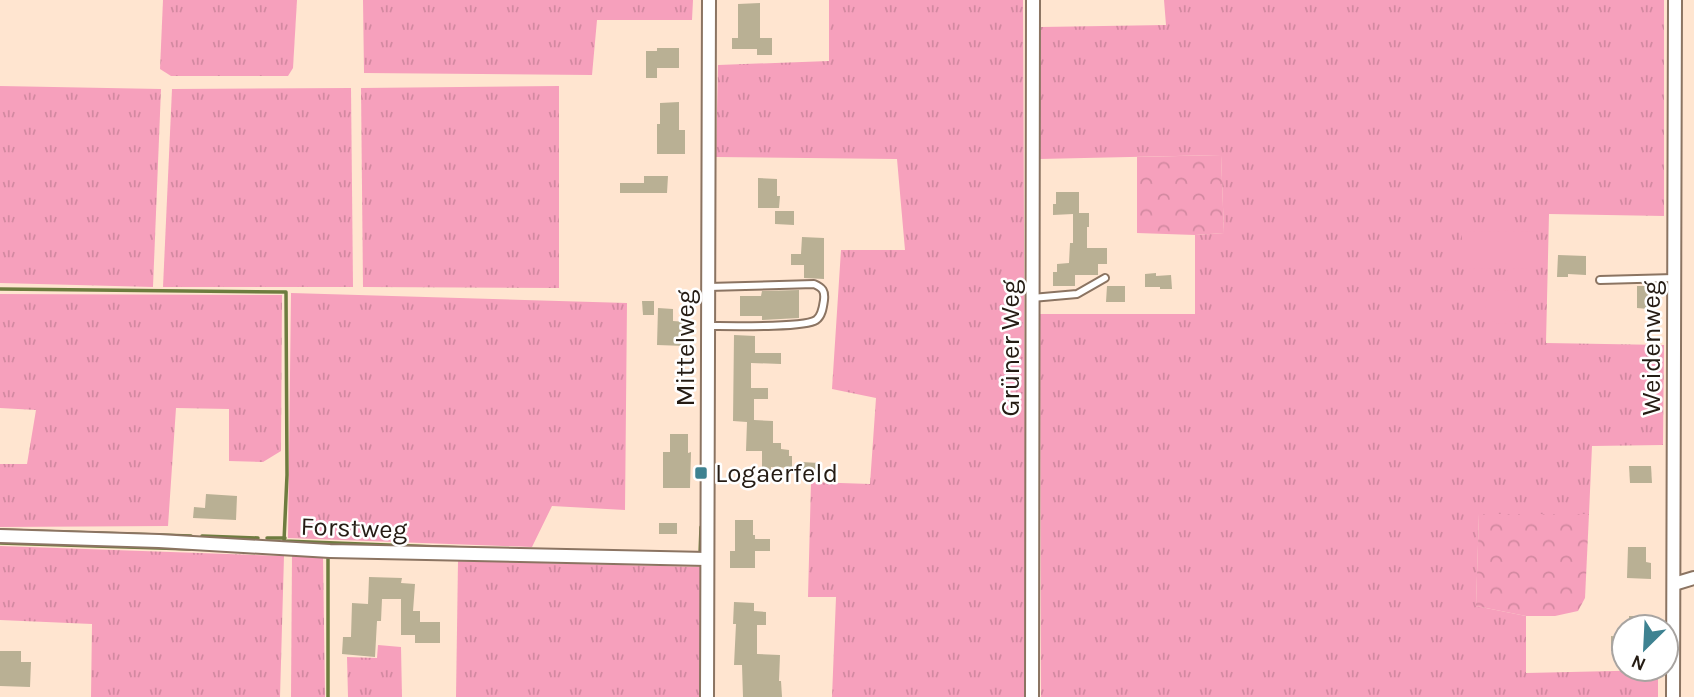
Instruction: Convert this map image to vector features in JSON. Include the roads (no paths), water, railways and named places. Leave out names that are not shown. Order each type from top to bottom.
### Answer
[{"type":"street","name":"Mittelweg","points":[[707,697],[709,0]]},
{"type":"street","name":"Grüner Weg","points":[[1032,0],[1032,697]]},
{"type":"street","name":"Weidenweg","points":[[1673,697],[1675,0]]},
{"type":"street","name":"Forstweg","points":[[0,536],[159,541],[330,551],[707,559]]},
{"type":"street","points":[[1674,584],[1694,578]]},
{"type":"lane","points":[[1032,298],[1077,294],[1104,278]]},
{"type":"lane","points":[[1600,280],[1674,278]]},
{"type":"lane","points":[[708,288],[814,284],[824,291],[824,298],[821,315],[810,323],[708,326]]},
{"type":"waterway","points":[[0,289],[286,292],[287,475],[284,541],[465,548]]},
{"type":"waterway","points":[[700,555],[701,527]]},
{"type":"waterway","points":[[0,530],[191,536]]},
{"type":"waterway","points":[[202,536],[258,538]]},
{"type":"waterway","points":[[267,538],[285,538]]},
{"type":"waterway","points":[[0,543],[190,549]]},
{"type":"waterway","points":[[328,555],[328,697]]},
{"type":"place","name":"Logaerfeld","points":[[701,473]]}]
